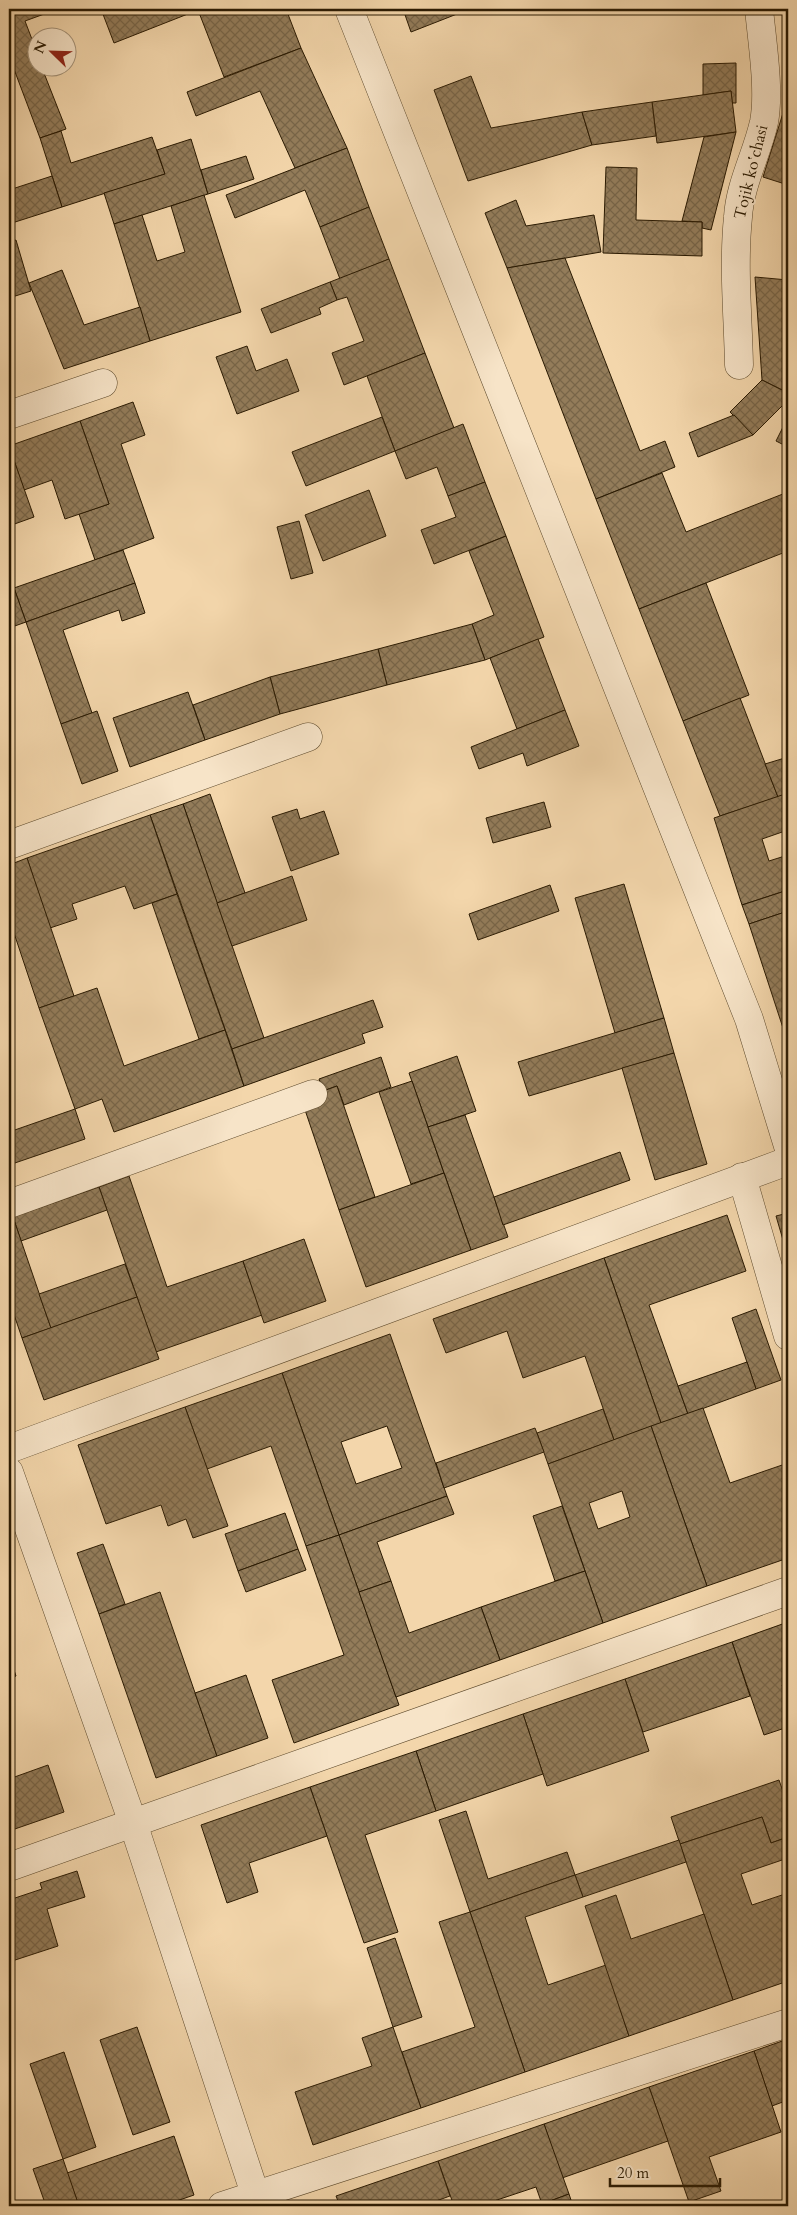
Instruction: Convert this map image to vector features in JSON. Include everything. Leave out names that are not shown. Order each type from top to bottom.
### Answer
[{"type":"street","points":[[349,9],[749,1019],[788,1146]]},
{"type":"street","name":"Tojik koʻchasi","points":[[739,365],[736,255],[738,215],[744,186],[764,121],[765,92],[760,9]]},
{"type":"street","points":[[9,415],[103,383]]},
{"type":"street","points":[[9,846],[308,738]]},
{"type":"street","points":[[9,1204],[313,1094]]},
{"type":"street","points":[[9,1449],[788,1161]]},
{"type":"street","points":[[742,1177],[788,1336]]},
{"type":"street","points":[[9,1472],[133,1823],[257,2200]]},
{"type":"street","points":[[9,1867],[788,1591]]},
{"type":"street","points":[[222,2206],[257,2200],[788,2023]]},
{"type":"building","points":[[9,9],[58,9],[25,21],[28,29],[28,78],[46,78],[66,129],[40,138],[9,56]]},
{"type":"building","points":[[101,9],[286,9],[301,48],[224,77],[198,10],[114,43]]},
{"type":"building","points":[[403,9],[454,9],[457,14],[411,32]]},
{"type":"building","points":[[784,9],[788,9],[788,113],[783,113]]},
{"type":"building","points":[[301,48],[347,148],[295,168],[260,91],[196,116],[187,92]]},
{"type":"building","points":[[736,63],[736,103],[732,103],[731,91],[703,95],[703,64]]},
{"type":"building","points":[[471,76],[491,128],[582,112],[592,145],[468,181],[434,90]]},
{"type":"building","points":[[731,91],[736,132],[657,143],[652,102]]},
{"type":"building","points":[[652,102],[656,136],[592,145],[582,112]]},
{"type":"building","points":[[783,113],[788,114],[788,185],[763,177]]},
{"type":"building","points":[[61,131],[71,163],[152,137],[165,174],[62,207],[40,138]]},
{"type":"building","points":[[736,132],[711,230],[702,228],[702,222],[682,221],[704,137]]},
{"type":"building","points":[[191,139],[208,194],[114,224],[104,193],[165,174],[157,150]]},
{"type":"building","points":[[347,148],[369,207],[320,227],[305,190],[235,218],[226,195]]},
{"type":"building","points":[[246,156],[254,179],[208,194],[201,170]]},
{"type":"building","points":[[606,167],[637,168],[636,220],[702,222],[702,256],[603,253]]},
{"type":"building","points":[[52,176],[62,207],[12,223],[9,211],[9,190]]},
{"type":"building","points":[[204,195],[241,312],[150,341],[114,224],[142,215],[157,261],[185,252],[171,206]]},
{"type":"building","points":[[516,200],[526,226],[594,215],[601,252],[507,268],[485,213]]},
{"type":"building","points":[[369,207],[389,259],[340,279],[320,227]]},
{"type":"building","points":[[16,240],[31,291],[9,298],[9,242]]},
{"type":"building","points":[[565,258],[640,451],[665,441],[675,467],[596,499],[507,268]]},
{"type":"building","points":[[389,259],[425,353],[344,385],[332,353],[364,341],[347,297],[337,300],[330,282]]},
{"type":"building","points":[[62,270],[84,325],[140,307],[150,341],[64,369],[29,283]]},
{"type":"building","points":[[755,277],[788,280],[788,393],[762,380]]},
{"type":"building","points":[[330,282],[337,300],[319,308],[321,314],[271,333],[261,309]]},
{"type":"building","points":[[247,346],[256,371],[287,359],[299,391],[237,414],[216,357]]},
{"type":"building","points":[[425,353],[454,428],[395,451],[367,376]]},
{"type":"building","points":[[762,380],[788,393],[788,400],[753,435],[730,412]]},
{"type":"building","points":[[133,402],[145,435],[121,444],[154,538],[95,560],[79,514],[109,504],[80,421]]},
{"type":"building","points":[[734,415],[753,435],[698,457],[689,433]]},
{"type":"building","points":[[382,417],[395,451],[306,486],[292,452]]},
{"type":"building","points":[[788,417],[788,447],[776,441]]},
{"type":"building","points":[[80,421],[109,504],[65,519],[52,480],[24,490],[9,446]]},
{"type":"building","points":[[463,424],[485,482],[448,496],[437,467],[406,479],[395,451]]},
{"type":"building","points":[[9,446],[34,517],[9,526]]},
{"type":"building","points":[[662,473],[686,532],[788,492],[788,551],[639,609],[596,499]]},
{"type":"building","points":[[485,482],[506,536],[434,564],[421,530],[456,517],[448,496]]},
{"type":"building","points":[[369,490],[386,536],[323,561],[305,515]]},
{"type":"building","points":[[299,521],[313,573],[291,579],[277,527]]},
{"type":"building","points":[[506,536],[544,637],[485,660],[472,624],[494,615],[469,551]]},
{"type":"building","points":[[123,550],[135,583],[26,622],[14,588]]},
{"type":"building","points":[[135,583],[145,613],[122,621],[119,610],[63,630],[92,713],[61,724],[26,622]]},
{"type":"building","points":[[706,583],[749,695],[683,721],[639,609]]},
{"type":"building","points":[[14,588],[26,622],[9,628],[9,590]]},
{"type":"building","points":[[472,624],[485,660],[387,685],[378,649]]},
{"type":"building","points":[[538,639],[565,710],[517,729],[490,658]]},
{"type":"building","points":[[378,649],[387,685],[280,714],[270,677]]},
{"type":"building","points":[[270,677],[280,714],[205,740],[193,705]]},
{"type":"building","points":[[188,692],[205,740],[130,767],[113,718]]},
{"type":"building","points":[[740,698],[778,797],[720,816],[683,721]]},
{"type":"building","points":[[565,710],[579,746],[527,766],[523,753],[479,769],[471,747]]},
{"type":"building","points":[[97,711],[118,771],[82,784],[61,724]]},
{"type":"building","points":[[788,757],[788,793],[778,797],[765,764]]},
{"type":"building","points":[[788,793],[788,830],[762,839],[769,861],[788,855],[788,890],[742,905],[714,818]]},
{"type":"building","points":[[210,794],[245,893],[217,903],[183,804]]},
{"type":"building","points":[[544,802],[551,827],[493,843],[486,818]]},
{"type":"building","points":[[183,804],[264,1038],[232,1049],[150,815]]},
{"type":"building","points":[[297,809],[300,819],[324,811],[339,854],[291,871],[272,817]]},
{"type":"building","points":[[150,815],[177,894],[134,909],[125,886],[72,904],[77,919],[50,928],[27,858]]},
{"type":"building","points":[[27,858],[74,996],[39,1008],[9,918],[9,865]]},
{"type":"building","points":[[292,876],[307,920],[232,946],[217,903]]},
{"type":"building","points":[[624,884],[664,1018],[615,1033],[575,898]]},
{"type":"building","points":[[550,885],[559,911],[478,940],[469,914]]},
{"type":"building","points":[[788,890],[788,911],[749,924],[742,905]]},
{"type":"building","points":[[177,894],[225,1030],[199,1039],[152,903]]},
{"type":"building","points":[[788,911],[788,1026],[783,1028],[749,924]]},
{"type":"building","points":[[97,988],[124,1066],[225,1030],[244,1086],[114,1132],[102,1099],[75,1109],[39,1008]]},
{"type":"building","points":[[373,1000],[383,1027],[362,1034],[365,1043],[244,1086],[232,1049]]},
{"type":"building","points":[[664,1018],[674,1053],[529,1096],[518,1062]]},
{"type":"building","points":[[788,1026],[788,1044],[783,1028]]},
{"type":"building","points":[[674,1053],[707,1164],[655,1180],[622,1068]]},
{"type":"building","points":[[457,1056],[476,1111],[428,1127],[409,1073]]},
{"type":"building","points":[[381,1057],[391,1087],[344,1105],[337,1086],[323,1091],[319,1079]]},
{"type":"building","points":[[412,1081],[444,1173],[411,1184],[379,1092]]},
{"type":"building","points":[[337,1086],[375,1197],[339,1210],[303,1104],[323,1091]]},
{"type":"building","points":[[75,1109],[85,1139],[9,1165],[9,1132]]},
{"type":"building","points":[[465,1115],[508,1237],[471,1250],[428,1127]]},
{"type":"building","points":[[620,1152],[630,1180],[503,1225],[494,1197]]},
{"type":"building","points":[[444,1173],[471,1250],[366,1287],[339,1210]]},
{"type":"building","points":[[129,1176],[167,1287],[243,1261],[262,1315],[156,1352],[99,1187]]},
{"type":"building","points":[[99,1187],[107,1210],[21,1241],[13,1217]]},
{"type":"building","points":[[9,1210],[51,1328],[22,1338],[9,1300]]},
{"type":"building","points":[[788,1213],[788,1257],[776,1216]]},
{"type":"building","points":[[727,1215],[746,1271],[649,1305],[688,1414],[661,1423],[604,1258]]},
{"type":"building","points":[[304,1239],[326,1301],[264,1323],[243,1261]]},
{"type":"building","points":[[604,1258],[661,1423],[614,1440],[585,1356],[523,1378],[507,1331],[446,1353],[433,1319]]},
{"type":"building","points":[[125,1264],[137,1297],[51,1328],[39,1294]]},
{"type":"building","points":[[137,1297],[159,1359],[44,1400],[22,1338]]},
{"type":"building","points":[[756,1309],[781,1380],[756,1389],[732,1318]]},
{"type":"building","points":[[390,1334],[447,1496],[339,1535],[282,1373]],"holes":[[[387,1426],[402,1468],[356,1484],[341,1442]]]},
{"type":"building","points":[[747,1362],[756,1389],[688,1414],[678,1386]]},
{"type":"building","points":[[282,1373],[339,1535],[306,1546],[271,1446],[207,1469],[185,1407]]},
{"type":"building","points":[[185,1407],[228,1526],[193,1538],[186,1519],[168,1526],[161,1505],[106,1524],[78,1445]]},
{"type":"building","points":[[703,1408],[730,1483],[788,1463],[788,1558],[707,1586],[651,1426]]},
{"type":"building","points":[[603,1409],[614,1440],[548,1464],[537,1433]]},
{"type":"building","points":[[651,1426],[707,1586],[603,1623],[548,1464]],"holes":[[[622,1491],[630,1517],[598,1529],[589,1503]]]},
{"type":"building","points":[[535,1428],[544,1452],[444,1488],[436,1463]]},
{"type":"building","points":[[447,1496],[454,1514],[377,1542],[391,1581],[359,1592],[339,1535]]},
{"type":"building","points":[[562,1506],[585,1571],[555,1581],[533,1516]]},
{"type":"building","points":[[285,1513],[298,1549],[238,1571],[225,1534]]},
{"type":"building","points":[[339,1535],[399,1705],[294,1743],[272,1680],[344,1655],[306,1546]]},
{"type":"building","points":[[103,1544],[125,1604],[99,1614],[77,1553]]},
{"type":"building","points":[[298,1549],[306,1570],[246,1592],[238,1571]]},
{"type":"building","points":[[585,1571],[603,1623],[500,1660],[481,1607]]},
{"type":"building","points":[[391,1581],[409,1633],[481,1607],[500,1660],[396,1697],[359,1592]]},
{"type":"building","points":[[160,1592],[217,1756],[156,1778],[99,1614]]},
{"type":"building","points":[[788,1622],[788,1682],[782,1685],[788,1704],[788,1727],[764,1735],[732,1642]]},
{"type":"building","points":[[732,1642],[750,1696],[643,1732],[625,1679]]},
{"type":"building","points":[[9,1655],[16,1676],[9,1679]]},
{"type":"building","points":[[246,1675],[268,1738],[217,1756],[195,1693]]},
{"type":"building","points":[[625,1679],[649,1751],[547,1786],[523,1714]]},
{"type":"building","points":[[523,1714],[543,1774],[436,1811],[416,1751]]},
{"type":"building","points":[[416,1751],[436,1811],[365,1835],[398,1932],[364,1943],[310,1787]]},
{"type":"building","points":[[48,1765],[64,1812],[9,1831],[9,1779]]},
{"type":"building","points":[[779,1780],[788,1806],[788,1837],[771,1843],[762,1817],[680,1844],[671,1817]]},
{"type":"building","points":[[310,1787],[327,1836],[249,1863],[258,1892],[227,1903],[201,1825]]},
{"type":"building","points":[[466,1811],[488,1879],[567,1852],[575,1875],[470,1912],[439,1820]]},
{"type":"building","points":[[762,1817],[771,1843],[788,1837],[788,1858],[741,1874],[752,1905],[788,1893],[788,1981],[733,2000],[680,1844]]},
{"type":"building","points":[[679,1840],[686,1862],[583,1897],[575,1875]]},
{"type":"building","points":[[77,1871],[85,1897],[47,1909],[58,1946],[9,1962],[9,1900],[42,1889],[40,1883]]},
{"type":"building","points":[[575,1875],[583,1897],[525,1917],[548,1985],[606,1965],[629,2036],[525,2072],[470,1912]]},
{"type":"building","points":[[616,1895],[631,1939],[704,1914],[733,2000],[629,2036],[585,1906]]},
{"type":"building","points":[[470,1912],[525,2072],[421,2108],[402,2052],[475,2027],[439,1922]]},
{"type":"building","points":[[395,1938],[422,2017],[393,2027],[367,1948]]},
{"type":"building","points":[[137,2027],[170,2122],[133,2135],[100,2040]]},
{"type":"building","points":[[393,2027],[421,2108],[313,2145],[295,2092],[372,2066],[362,2038]]},
{"type":"building","points":[[788,2039],[788,2100],[772,2106],[754,2051]]},
{"type":"building","points":[[754,2051],[781,2132],[709,2157],[721,2191],[689,2202],[649,2087]]},
{"type":"building","points":[[64,2052],[96,2147],[63,2159],[30,2064]]},
{"type":"building","points":[[649,2087],[668,2141],[562,2178],[544,2124]]},
{"type":"building","points":[[544,2124],[569,2194],[542,2204],[536,2187],[479,2206],[454,2206],[438,2161]]},
{"type":"building","points":[[174,2136],[194,2195],[162,2206],[79,2206],[67,2173]]},
{"type":"building","points":[[63,2159],[79,2206],[46,2206],[33,2169]]},
{"type":"building","points":[[438,2161],[450,2196],[422,2206],[340,2206],[336,2196]]},
{"type":"building","points":[[569,2194],[573,2206],[543,2206],[542,2204]]}]
